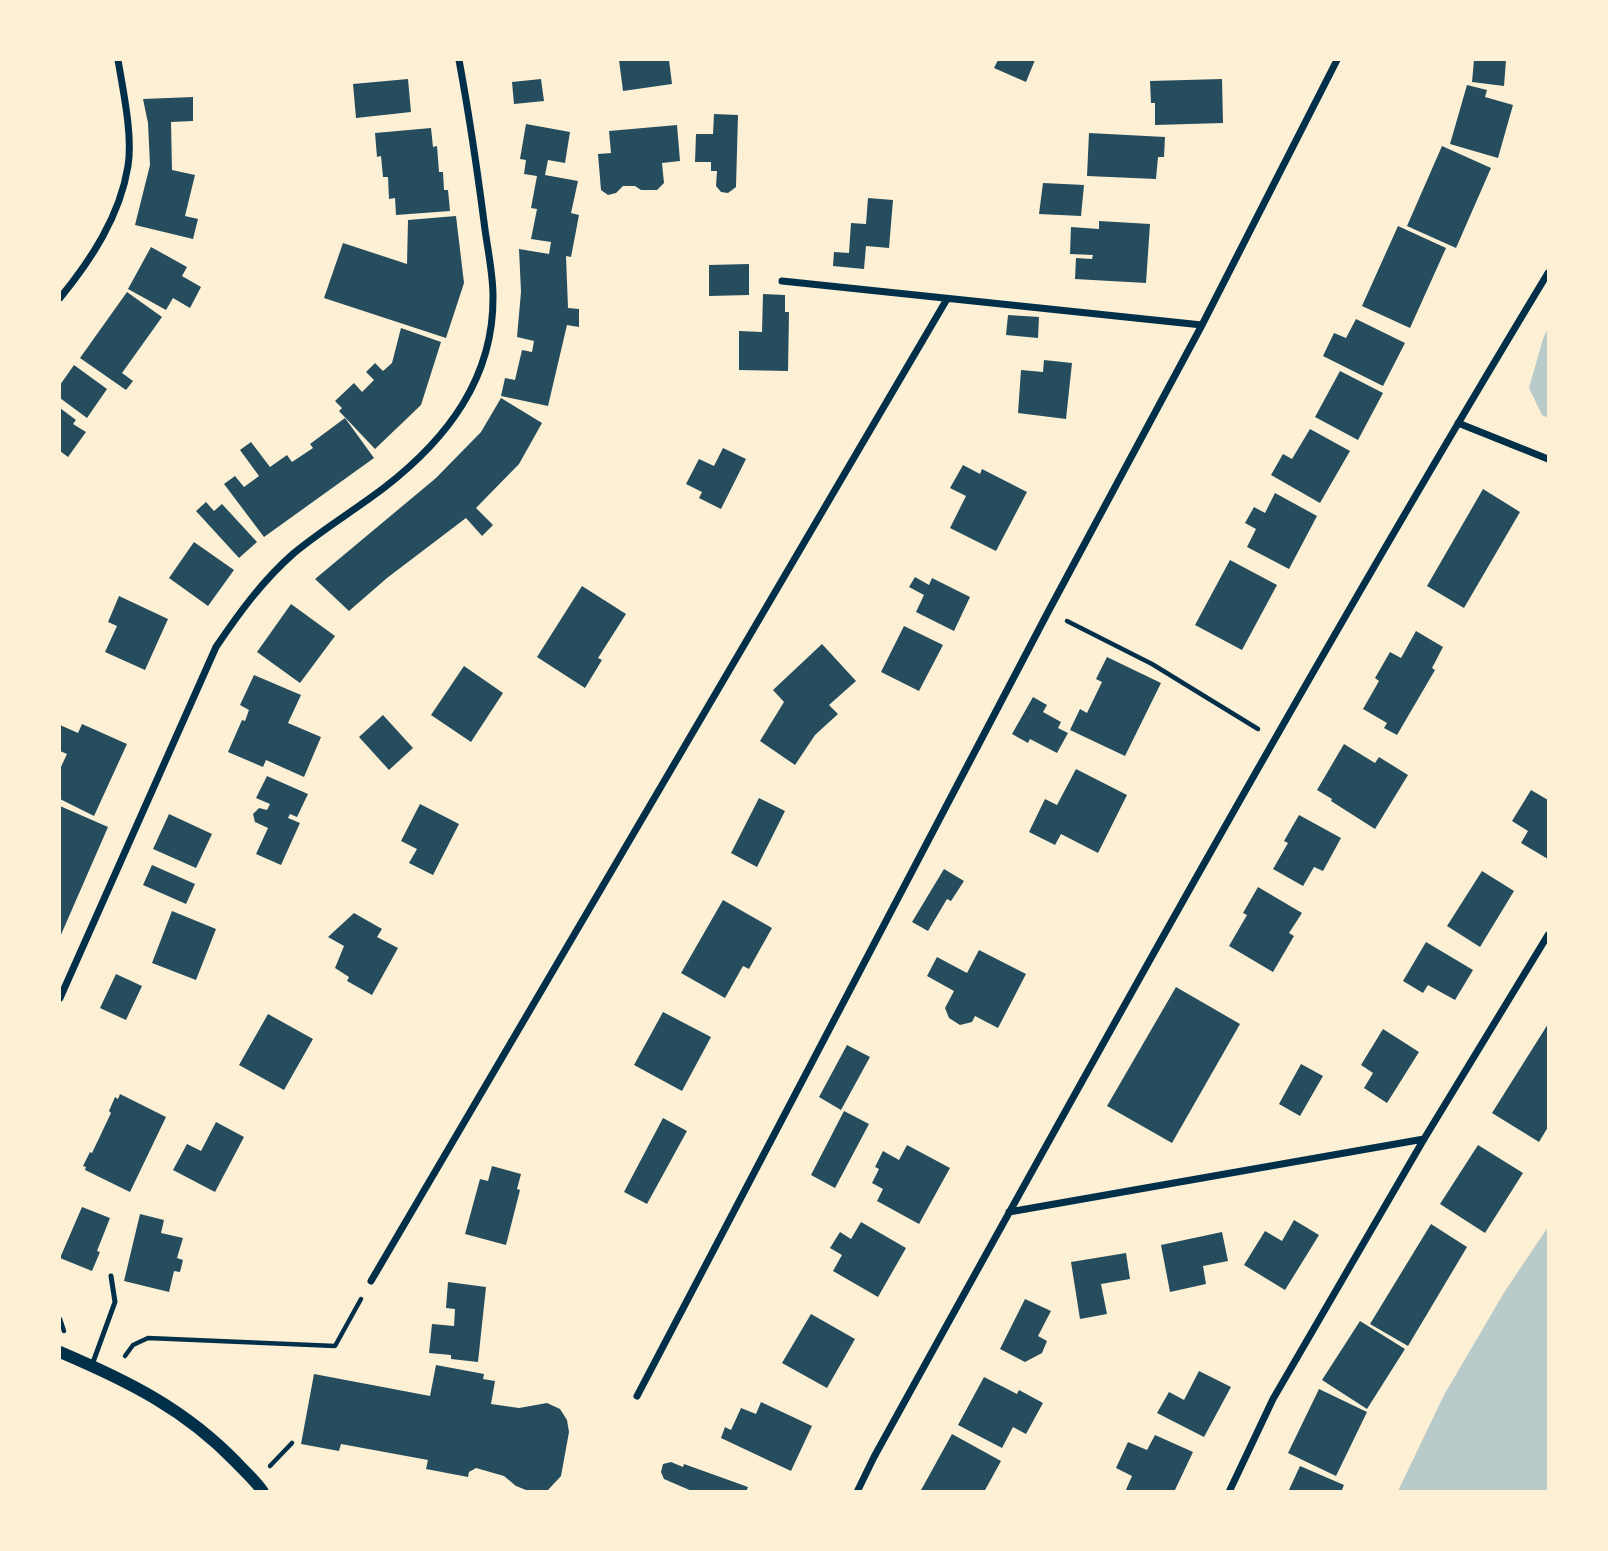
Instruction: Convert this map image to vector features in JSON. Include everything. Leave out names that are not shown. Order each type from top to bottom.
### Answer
[{"type":"street","points":[[60,298],[90,258],[114,212],[128,165],[127,117],[118,60]]},
{"type":"street","points":[[60,998],[216,647],[235,618],[268,578],[295,552],[385,487],[416,461],[466,402],[479,374],[489,346],[494,292],[459,60]]},
{"type":"street","points":[[637,1396],[1048,612],[1202,325],[1337,60]]},
{"type":"street","points":[[857,1492],[1009,1213],[1370,571],[1549,273]]},
{"type":"street","points":[[782,281],[1202,325]]},
{"type":"street","points":[[371,1281],[947,299]]},
{"type":"street","points":[[1458,423],[1549,459]]},
{"type":"street","points":[[1229,1492],[1273,1399],[1424,1139],[1549,935]]},
{"type":"street","points":[[1009,1213],[1424,1139]]},
{"type":"street","points":[[60,1352],[113,1374],[171,1407],[225,1451],[263,1492]]},
{"type":"lane","points":[[92,1365],[115,1302],[111,1276]]},
{"type":"path","points":[[1048,612],[1152,664],[1276,741]]},
{"type":"path","points":[[113,1374],[133,1345],[148,1338],[335,1346],[371,1281]]},
{"type":"shaded area","points":[[1548,328],[1548,418],[1542,415],[1529,388]]},
{"type":"shaded area","points":[[1548,1227],[1548,1491],[1398,1491],[1444,1395],[1505,1291]]},
{"type":"building","points":[[619,60],[669,60],[672,84],[623,91]]},
{"type":"building","points":[[998,60],[1035,60],[1026,82],[994,68]]},
{"type":"building","points":[[1474,60],[1506,60],[1504,86],[1472,82]]},
{"type":"building","points":[[408,79],[411,112],[356,118],[353,84]]},
{"type":"building","points":[[541,79],[544,101],[514,104],[512,82]]},
{"type":"building","points":[[1222,79],[1223,123],[1155,125],[1155,103],[1151,103],[1150,81]]},
{"type":"building","points":[[1467,85],[1487,90],[1485,97],[1513,105],[1498,158],[1450,144]]},
{"type":"building","points":[[193,97],[193,121],[171,122],[172,170],[195,175],[185,216],[198,219],[193,239],[135,225],[150,165],[148,123],[143,99]]},
{"type":"building","points":[[714,114],[738,115],[736,187],[728,193],[721,192],[716,186],[717,171],[711,171],[711,162],[695,162],[696,134],[713,134]]},
{"type":"building","points":[[526,124],[570,132],[565,163],[548,160],[545,175],[578,181],[571,213],[579,215],[571,257],[566,256],[568,308],[579,309],[579,327],[567,325],[548,406],[501,396],[505,378],[515,380],[522,350],[532,352],[534,341],[517,337],[521,292],[519,249],[549,254],[551,242],[531,239],[537,209],[531,208],[537,176],[524,174],[526,160],[520,159]]},
{"type":"building","points":[[677,125],[680,161],[662,163],[664,183],[657,190],[623,186],[616,193],[608,195],[601,190],[598,154],[611,153],[609,131]]},
{"type":"building","points":[[431,128],[433,147],[437,146],[439,172],[443,172],[444,190],[448,190],[450,211],[396,215],[395,198],[389,199],[388,177],[383,177],[381,156],[377,157],[375,133]]},
{"type":"building","points":[[1089,133],[1165,137],[1164,157],[1158,157],[1156,179],[1087,176]]},
{"type":"building","points":[[1442,146],[1491,168],[1456,248],[1407,226]]},
{"type":"building","points":[[1043,183],[1084,185],[1081,216],[1039,214]]},
{"type":"building","points":[[868,198],[893,200],[889,248],[866,246],[864,269],[833,266],[834,252],[849,253],[851,223],[866,224]]},
{"type":"building","points":[[456,216],[464,283],[446,338],[324,298],[343,243],[407,264],[408,220]]},
{"type":"building","points":[[1099,221],[1150,224],[1146,283],[1075,279],[1076,258],[1092,259],[1093,255],[1070,254],[1071,227],[1099,229]]},
{"type":"building","points":[[1398,226],[1446,248],[1410,328],[1362,306]]},
{"type":"building","points":[[151,247],[187,267],[182,276],[201,287],[190,308],[173,298],[166,310],[128,289]]},
{"type":"building","points":[[749,264],[749,295],[709,296],[709,265]]},
{"type":"building","points":[[127,292],[162,317],[122,373],[133,381],[126,390],[80,358]]},
{"type":"building","points":[[763,294],[785,295],[785,312],[789,312],[788,371],[739,370],[739,331],[762,332]]},
{"type":"building","points":[[1008,315],[1039,317],[1038,338],[1006,335]]},
{"type":"building","points":[[1356,319],[1405,343],[1383,386],[1323,356],[1334,333],[1346,338]]},
{"type":"building","points":[[401,328],[441,342],[421,405],[375,449],[339,411],[342,408],[335,401],[354,383],[362,392],[374,380],[366,372],[375,363],[383,371],[392,363]]},
{"type":"building","points":[[1044,360],[1072,363],[1066,419],[1018,413],[1021,370],[1043,372]]},
{"type":"building","points":[[74,365],[107,389],[87,418],[60,398],[60,385]]},
{"type":"building","points":[[1340,371],[1383,393],[1358,440],[1315,417]]},
{"type":"building","points":[[501,398],[542,423],[519,464],[476,508],[493,525],[482,536],[466,518],[387,578],[349,611],[315,579],[436,478],[481,432]]},
{"type":"building","points":[[60,408],[76,420],[73,424],[86,432],[68,457],[60,451]]},
{"type":"building","points":[[345,418],[374,458],[264,537],[224,484],[235,476],[244,487],[259,476],[240,450],[251,442],[270,467],[287,455],[292,462],[313,448],[310,444]]},
{"type":"building","points":[[1310,429],[1350,451],[1320,503],[1271,475],[1283,454],[1292,459]]},
{"type":"building","points":[[723,448],[746,459],[721,509],[699,498],[702,492],[686,484],[699,459],[714,466]]},
{"type":"building","points":[[963,465],[980,474],[982,469],[1027,492],[996,551],[950,528],[966,496],[950,488]]},
{"type":"building","points":[[1483,489],[1520,512],[1464,608],[1427,586]]},
{"type":"building","points":[[1275,493],[1317,516],[1289,569],[1247,547],[1256,529],[1245,523],[1254,507],[1265,513]]},
{"type":"building","points":[[206,502],[214,511],[222,504],[257,542],[239,558],[196,511]]},
{"type":"building","points":[[194,542],[234,570],[208,606],[169,578]]},
{"type":"building","points":[[1230,560],[1277,585],[1242,650],[1195,625]]},
{"type":"building","points":[[915,577],[929,585],[932,578],[970,597],[954,631],[916,612],[924,595],[909,587]]},
{"type":"building","points":[[582,586],[626,614],[598,658],[602,660],[585,688],[537,657]]},
{"type":"building","points":[[119,596],[168,619],[145,670],[105,652],[117,626],[108,622]]},
{"type":"building","points":[[291,604],[335,636],[300,683],[257,652]]},
{"type":"building","points":[[904,626],[943,645],[919,691],[881,672]]},
{"type":"building","points":[[1416,631],[1443,647],[1432,668],[1435,670],[1397,735],[1384,728],[1387,723],[1363,709],[1379,681],[1375,678],[1390,652],[1401,658]]},
{"type":"building","points":[[822,644],[856,681],[829,705],[838,714],[815,735],[795,765],[760,741],[784,702],[773,690]]},
{"type":"building","points":[[1107,657],[1161,683],[1125,756],[1070,730],[1080,709],[1087,713],[1102,682],[1096,679]]},
{"type":"building","points":[[464,666],[503,693],[471,742],[431,715]]},
{"type":"building","points":[[254,675],[301,695],[288,723],[321,737],[304,777],[266,760],[263,767],[228,752],[249,710],[240,705]]},
{"type":"building","points":[[1033,697],[1047,705],[1043,712],[1061,722],[1058,728],[1068,733],[1057,753],[1030,739],[1028,743],[1012,734]]},
{"type":"building","points":[[383,715],[413,748],[389,770],[359,737]]},
{"type":"building","points":[[82,724],[127,744],[94,816],[60,799],[60,769],[67,754],[60,751],[60,725],[78,733]]},
{"type":"building","points":[[1344,744],[1375,763],[1379,757],[1408,775],[1375,829],[1317,790]]},
{"type":"building","points":[[1076,769],[1127,795],[1098,853],[1061,834],[1055,845],[1029,832],[1045,799],[1057,805]]},
{"type":"building","points":[[267,776],[308,794],[297,817],[290,814],[288,818],[300,823],[281,865],[256,854],[268,828],[255,822],[253,814],[259,808],[267,810],[270,804],[256,798]]},
{"type":"building","points":[[1531,790],[1548,800],[1548,859],[1521,843],[1528,831],[1512,821]]},
{"type":"building","points":[[759,798],[785,811],[757,867],[731,853]]},
{"type":"building","points":[[420,804],[459,824],[433,875],[409,863],[417,849],[401,841]]},
{"type":"building","points":[[60,806],[108,827],[60,937]]},
{"type":"building","points":[[169,814],[212,834],[196,868],[153,849]]},
{"type":"building","points":[[1299,815],[1341,838],[1323,871],[1314,867],[1303,886],[1273,869],[1288,843],[1284,841]]},
{"type":"building","points":[[152,865],[195,884],[186,904],[143,885]]},
{"type":"building","points":[[944,869],[964,881],[951,901],[947,899],[928,931],[912,922]]},
{"type":"building","points":[[1482,871],[1514,891],[1480,947],[1447,926]]},
{"type":"building","points":[[1258,887],[1302,913],[1289,933],[1294,936],[1273,972],[1229,946],[1247,915],[1243,913]]},
{"type":"building","points":[[723,900],[772,928],[749,969],[743,966],[725,998],[681,973]]},
{"type":"building","points":[[172,911],[216,929],[196,980],[152,963]]},
{"type":"building","points":[[354,913],[382,929],[377,937],[398,948],[372,995],[347,981],[349,977],[335,968],[344,946],[328,937]]},
{"type":"building","points":[[1426,942],[1473,970],[1455,1000],[1428,985],[1423,993],[1403,981]]},
{"type":"building","points":[[979,950],[1026,974],[998,1028],[975,1016],[972,1022],[960,1025],[949,1018],[945,1008],[954,991],[927,976],[937,957],[967,973]]},
{"type":"building","points":[[116,974],[142,986],[126,1020],[100,1008]]},
{"type":"building","points":[[1176,987],[1240,1024],[1172,1143],[1107,1106]]},
{"type":"building","points":[[663,1012],[711,1037],[682,1091],[634,1065]]},
{"type":"building","points":[[268,1014],[313,1039],[284,1090],[239,1065]]},
{"type":"building","points":[[1548,1024],[1548,1127],[1539,1142],[1492,1113]]},
{"type":"building","points":[[1383,1029],[1419,1052],[1387,1103],[1364,1088],[1373,1073],[1361,1065]]},
{"type":"building","points":[[847,1045],[870,1057],[841,1110],[819,1097]]},
{"type":"building","points":[[1301,1064],[1323,1076],[1300,1116],[1279,1104]]},
{"type":"building","points":[[120,1094],[166,1117],[130,1192],[85,1170],[86,1167],[83,1166],[111,1113],[109,1111],[115,1097],[118,1099]]},
{"type":"building","points":[[844,1111],[869,1124],[835,1188],[811,1175]]},
{"type":"building","points":[[663,1118],[687,1131],[647,1204],[624,1192]]},
{"type":"building","points":[[216,1122],[244,1137],[215,1192],[173,1170],[187,1144],[201,1151]]},
{"type":"building","points":[[907,1145],[950,1168],[919,1224],[877,1201],[883,1189],[872,1183],[879,1169],[875,1167],[883,1151],[899,1160]]},
{"type":"building","points":[[1478,1145],[1523,1173],[1485,1233],[1440,1204]]},
{"type":"building","points":[[492,1166],[521,1174],[517,1189],[520,1190],[506,1245],[465,1234],[480,1179],[488,1181]]},
{"type":"building","points":[[82,1207],[110,1218],[92,1271],[60,1258]]},
{"type":"building","points":[[140,1214],[164,1220],[161,1233],[183,1238],[177,1258],[183,1260],[180,1272],[174,1271],[169,1292],[124,1281]]},
{"type":"building","points":[[1294,1220],[1319,1235],[1285,1290],[1244,1265],[1265,1231],[1282,1241]]},
{"type":"building","points":[[861,1222],[906,1248],[878,1297],[833,1271],[842,1255],[830,1248],[840,1232],[851,1239]]},
{"type":"building","points":[[1431,1224],[1467,1247],[1408,1346],[1370,1324]]},
{"type":"building","points":[[1222,1232],[1228,1261],[1203,1266],[1206,1284],[1170,1292],[1161,1245]]},
{"type":"building","points":[[1126,1253],[1130,1279],[1101,1284],[1107,1314],[1080,1319],[1071,1262]]},
{"type":"building","points":[[448,1282],[486,1287],[478,1362],[429,1353],[432,1324],[454,1326],[455,1309],[446,1308]]},
{"type":"building","points":[[1025,1299],[1051,1311],[1038,1336],[1047,1341],[1042,1353],[1025,1362],[1000,1349]]},
{"type":"building","points":[[811,1314],[855,1339],[827,1388],[782,1363]]},
{"type":"building","points":[[1360,1321],[1405,1349],[1367,1409],[1322,1380]]},
{"type":"building","points":[[436,1365],[484,1374],[483,1379],[495,1381],[491,1404],[519,1408],[547,1403],[560,1409],[567,1420],[569,1432],[561,1476],[548,1490],[531,1492],[516,1486],[504,1476],[476,1468],[469,1472],[468,1477],[426,1469],[428,1460],[341,1444],[339,1451],[301,1444],[314,1374],[430,1396]]},
{"type":"building","points":[[1199,1371],[1231,1387],[1204,1437],[1157,1413],[1169,1392],[1184,1400]]},
{"type":"building","points":[[984,1377],[1017,1394],[1019,1390],[1043,1403],[1026,1434],[1013,1427],[1002,1448],[958,1425]]},
{"type":"building","points":[[1319,1389],[1367,1412],[1336,1476],[1288,1453]]},
{"type":"building","points":[[761,1402],[812,1426],[791,1471],[721,1438],[725,1427],[731,1430],[741,1408],[756,1414]]},
{"type":"building","points":[[952,1434],[1001,1461],[984,1492],[920,1492]]},
{"type":"building","points":[[1155,1435],[1193,1452],[1174,1492],[1125,1492],[1132,1476],[1116,1468],[1128,1442],[1147,1450]]},
{"type":"building","points":[[671,1462],[683,1467],[684,1464],[748,1487],[746,1492],[694,1492],[664,1479],[661,1472],[663,1464]]},
{"type":"building","points":[[1300,1466],[1344,1485],[1341,1492],[1288,1492]]}]
